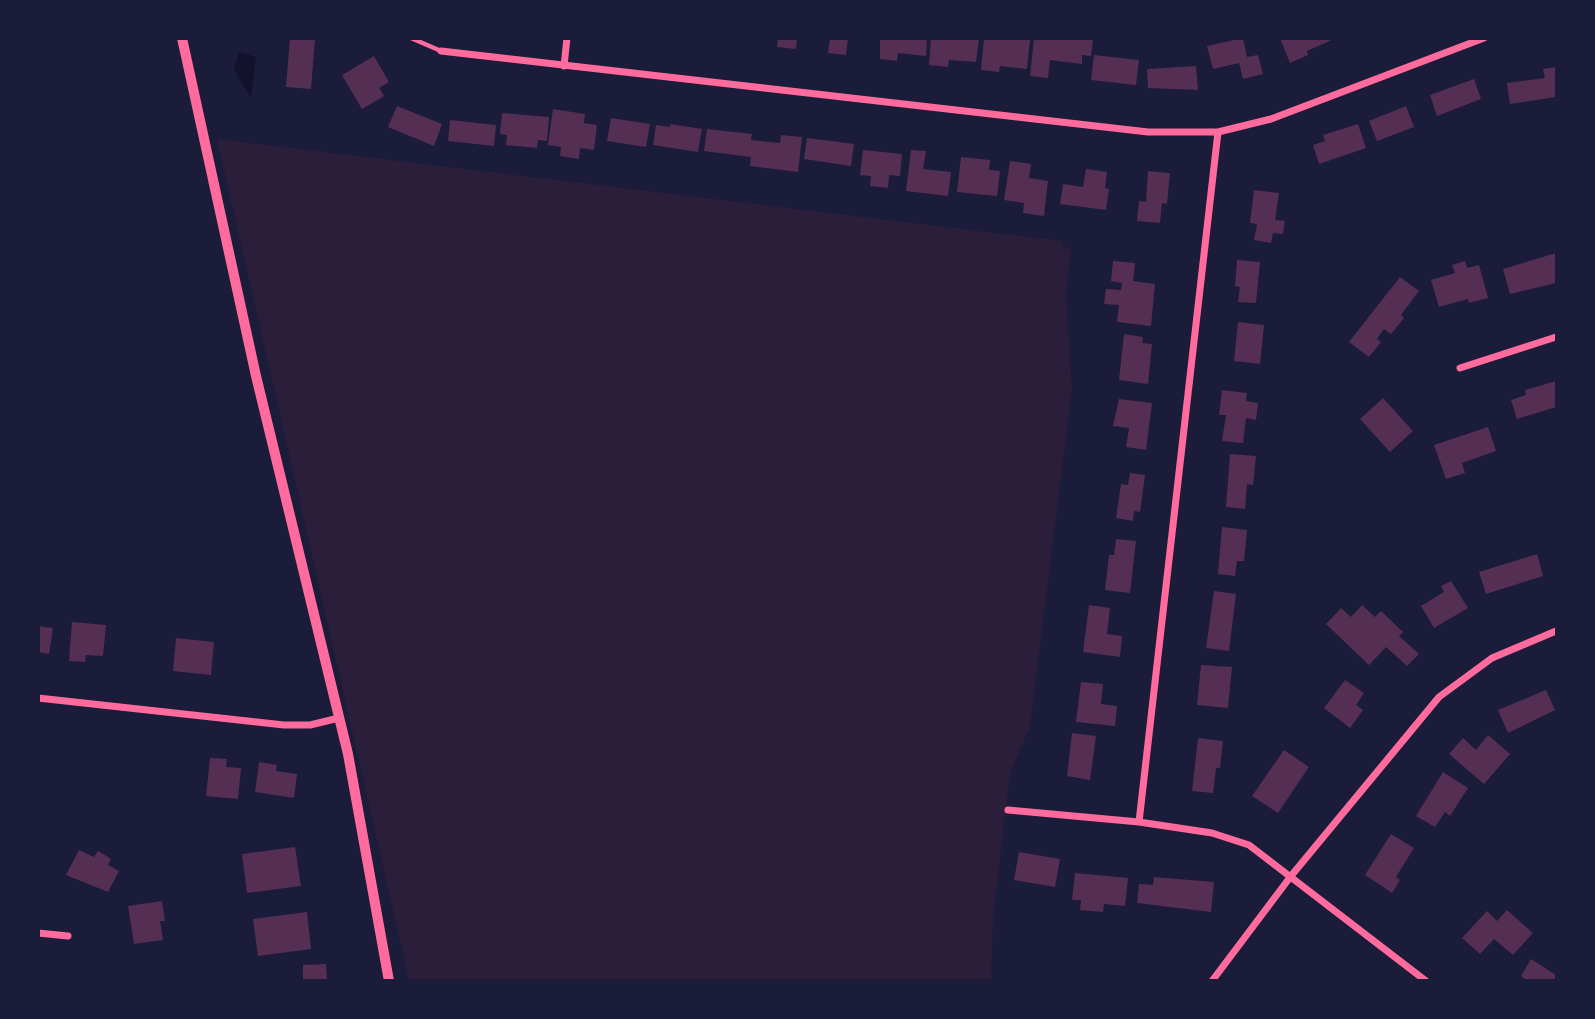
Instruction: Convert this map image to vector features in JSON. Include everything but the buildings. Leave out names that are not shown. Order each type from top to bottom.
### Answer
[{"type":"street","points":[[182,38],[256,376],[339,718],[366,846],[389,981]]},
{"type":"street","points":[[564,65],[568,38]]},
{"type":"street","points":[[441,51],[1148,132],[1218,132],[1271,119],[1484,38]]},
{"type":"street","points":[[1139,822],[1218,132]]},
{"type":"street","points":[[1460,368],[1556,337]]},
{"type":"street","points":[[1212,981],[1291,876],[1439,697],[1492,658],[1556,631]]},
{"type":"street","points":[[38,698],[284,725],[310,725],[339,718]]},
{"type":"street","points":[[1008,810],[1139,822],[1212,833],[1249,845],[1426,981]]},
{"type":"street","points":[[38,933],[68,936]]},
{"type":"lane","points":[[411,38],[441,51]]},
{"type":"shaded area","points":[[239,52],[256,57],[251,98],[234,70]]},
{"type":"shaded area","points":[[217,139],[1062,241],[1063,247],[1071,248],[1066,293],[1072,389],[1030,727],[1010,773],[993,918],[991,980],[409,980]]}]
